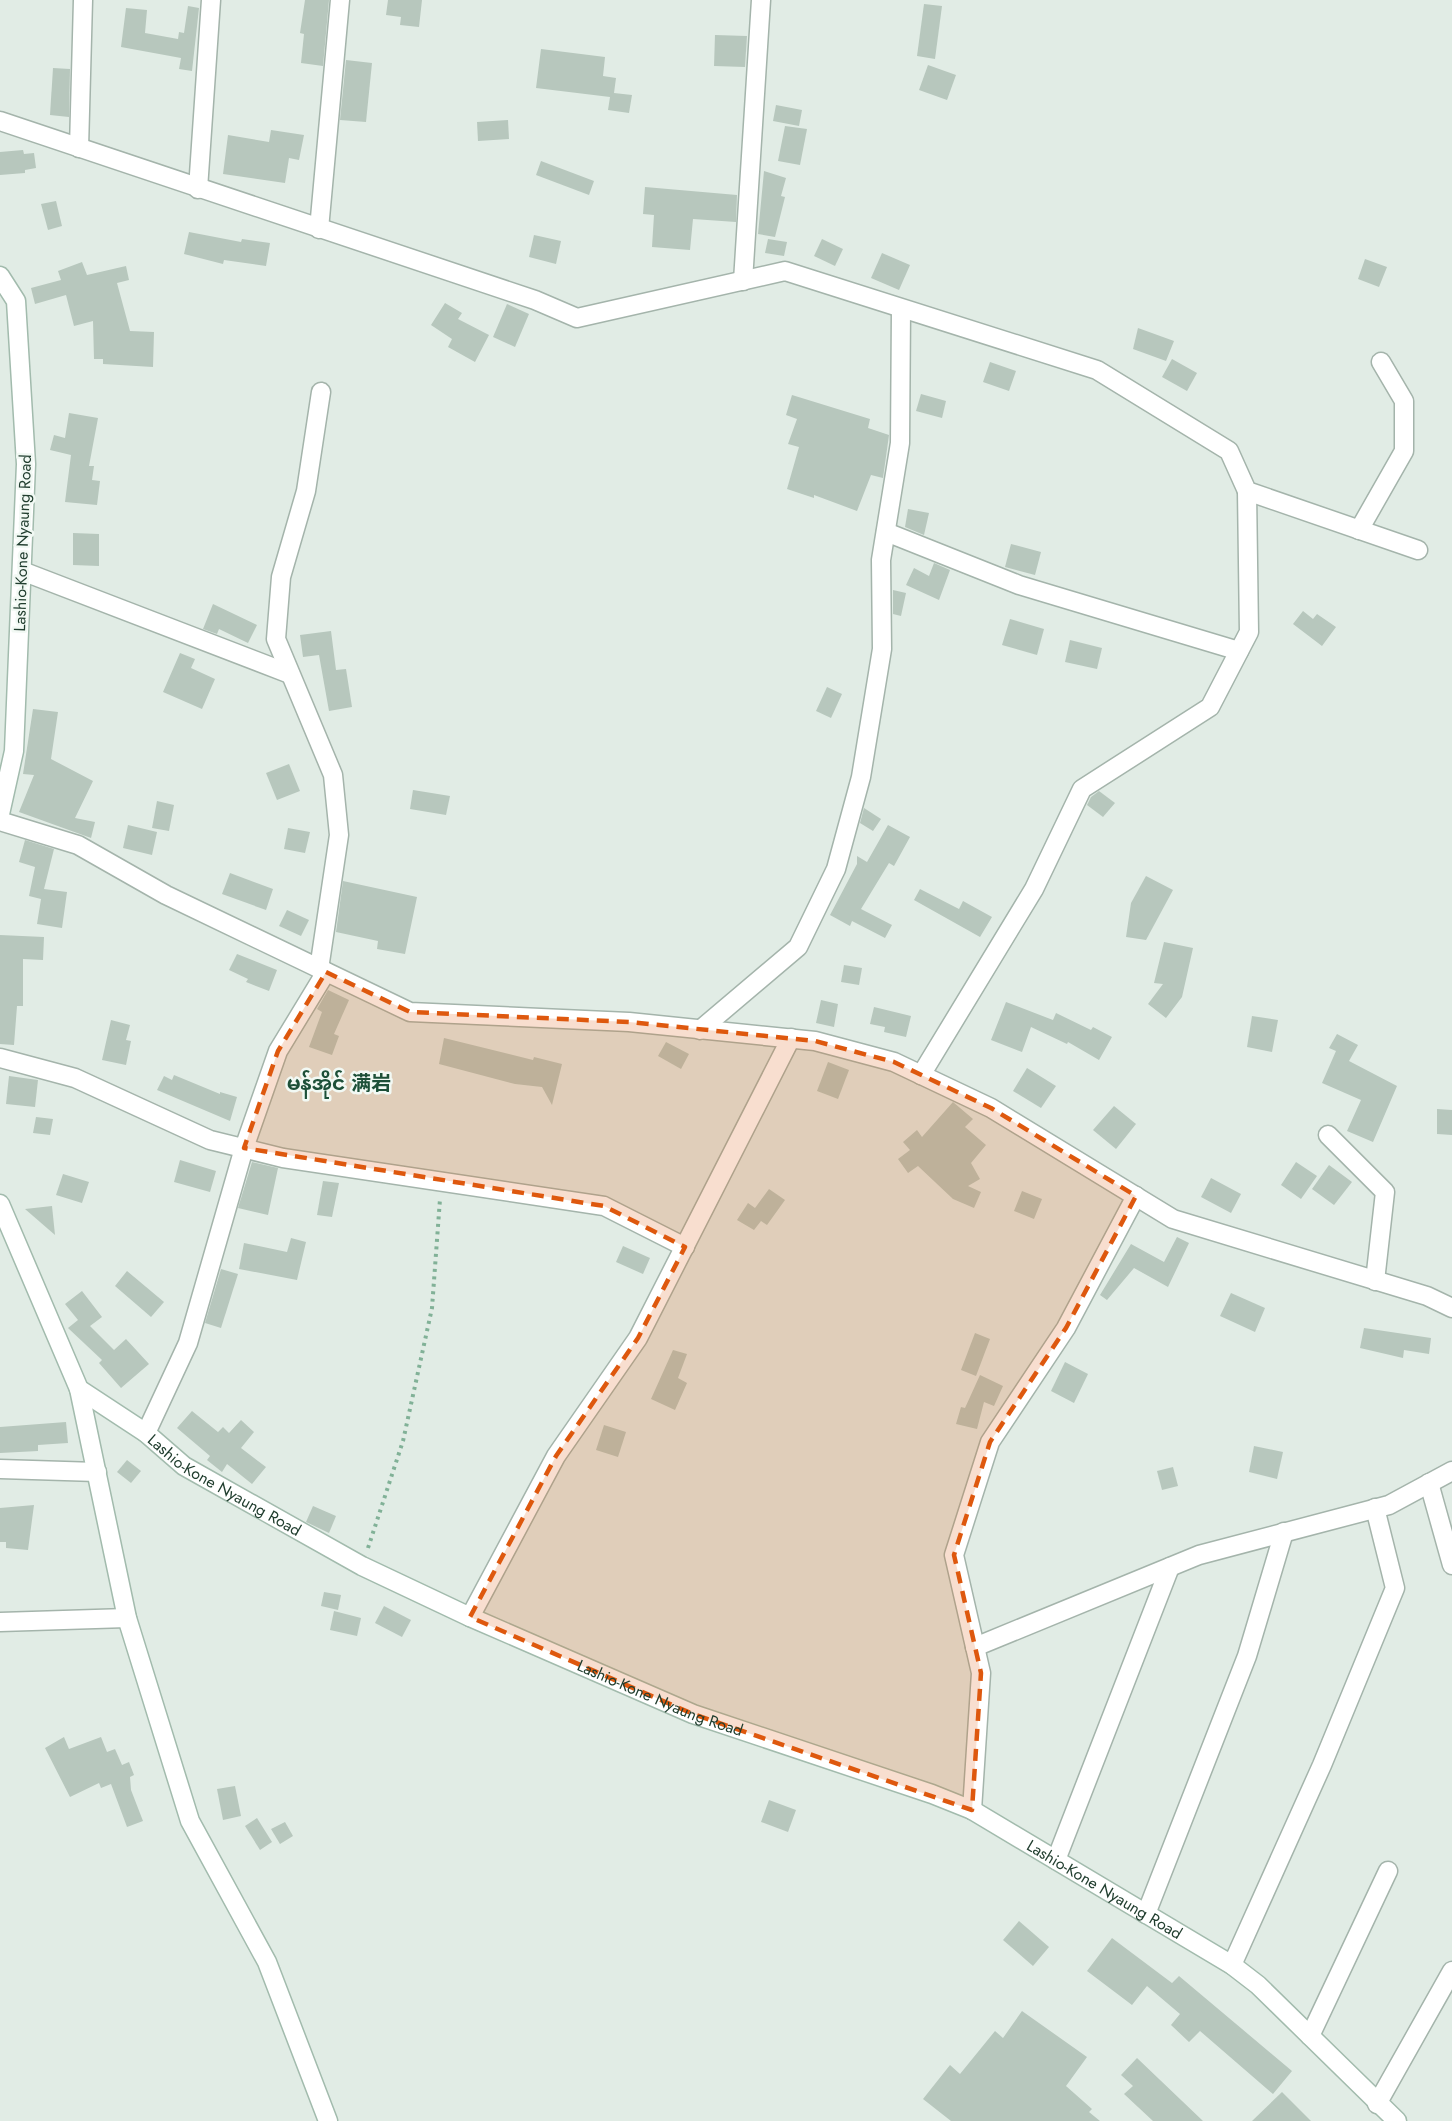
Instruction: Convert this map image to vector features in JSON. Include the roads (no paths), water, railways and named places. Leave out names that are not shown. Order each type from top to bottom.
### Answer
[{"type":"street","points":[[79,148],[83,0]]},
{"type":"street","points":[[198,189],[211,0]]},
{"type":"street","points":[[319,229],[340,0]]},
{"type":"street","points":[[744,281],[761,0]]},
{"type":"street","points":[[0,121],[535,300],[577,318],[785,271],[1097,370],[1229,451],[1247,491],[1249,632],[1210,707],[1082,789],[1034,889],[921,1075]]},
{"type":"street","name":"Lashio-Kone Nyaung Road","points":[[0,276],[16,301],[26,464],[14,751],[0,814]]},
{"type":"street","points":[[700,1030],[798,947],[836,869],[861,777],[882,649],[881,560],[900,443],[901,309]]},
{"type":"street","points":[[1359,530],[1404,451],[1404,401],[1381,362]]},
{"type":"street","points":[[146,1433],[188,1343],[244,1148],[278,1051],[322,971],[339,835],[333,776],[276,639],[281,577],[306,491],[321,392]]},
{"type":"street","points":[[1247,491],[1418,550]]},
{"type":"street","points":[[886,532],[1019,585],[1239,651]]},
{"type":"street","points":[[22,571],[290,674]]},
{"type":"street","points":[[0,820],[78,845],[166,895],[410,1012],[629,1022],[791,1038],[815,1041],[894,1062],[991,1108],[1173,1219],[1427,1296],[1452,1308]]},
{"type":"street","points":[[470,1617],[556,1456],[638,1338],[791,1038]]},
{"type":"street","points":[[0,1058],[75,1078],[210,1140],[283,1158],[604,1206],[685,1247]]},
{"type":"street","points":[[1328,1135],[1385,1192],[1375,1281]]},
{"type":"street","points":[[972,1810],[981,1673],[954,1555],[990,1442],[1066,1328],[1136,1196]]},
{"type":"street","points":[[0,1204],[79,1389],[127,1618],[190,1821],[267,1962],[328,2121]]},
{"type":"street","name":"Lashio-Kone Nyaung Road","points":[[79,1389],[146,1433],[184,1466],[362,1566],[470,1617],[693,1714],[921,1790],[972,1810],[1232,1965],[1258,1985],[1377,2104],[1397,2121]]},
{"type":"street","points":[[0,1469],[97,1472]]},
{"type":"street","points":[[975,1647],[1199,1555],[1389,1505],[1452,1471]]},
{"type":"street","points":[[1429,1483],[1452,1565]]},
{"type":"street","points":[[1232,1965],[1322,1765],[1395,1588],[1376,1509]]},
{"type":"street","points":[[1146,1914],[1247,1656],[1284,1532]]},
{"type":"street","points":[[1056,1860],[1170,1567]]},
{"type":"street","points":[[0,1622],[127,1618]]},
{"type":"street","points":[[1310,2036],[1388,1871]]},
{"type":"street","points":[[1377,2104],[1452,1971]]},
{"type":"district","name":"မန်အိုင် 满岩","points":[[339,1083]]}]
